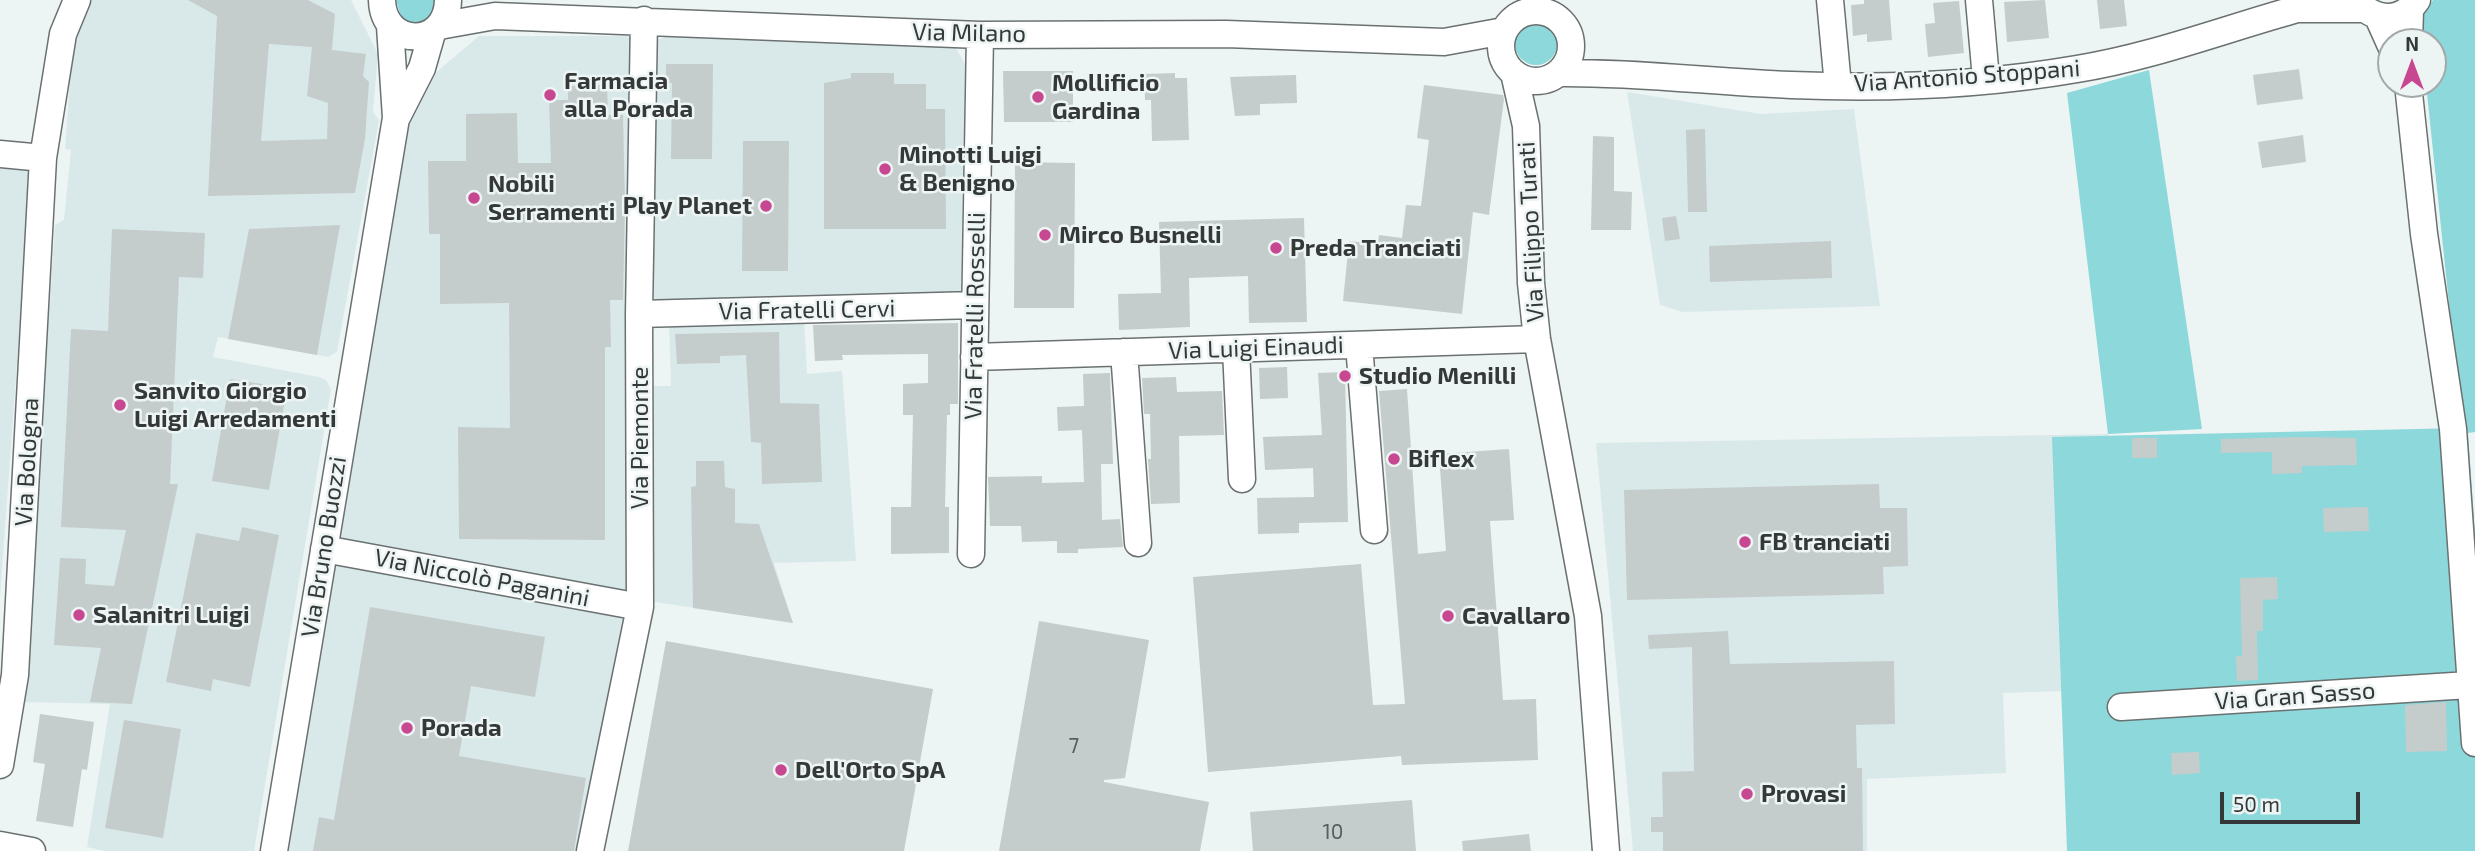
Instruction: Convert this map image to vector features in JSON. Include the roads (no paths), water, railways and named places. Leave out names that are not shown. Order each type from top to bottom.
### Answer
[{"type":"street","name":"Via Bologna","points":[[0,765],[15,676],[43,158],[63,34],[77,0]]},
{"type":"street","name":"Via Bruno Buozzi","points":[[396,118],[422,68],[435,30],[447,10],[448,0]]},
{"type":"street","name":"Via Milano","points":[[463,0],[495,16]]},
{"type":"street","points":[[1830,0],[1838,86]]},
{"type":"street","points":[[1979,0],[1986,79]]},
{"type":"street","name":"Via Antonio Stoppani","points":[[1553,76],[1629,72],[1838,86],[1986,79],[2099,65],[2305,4],[2366,9],[2389,18],[2414,5]]},
{"type":"street","points":[[2411,28],[2414,5]]},
{"type":"street","points":[[2366,9],[2379,28]]},
{"type":"street","name":"Via Bruno Buozzi","points":[[274,851],[396,118],[382,11]]},
{"type":"street","name":"Via Milano","points":[[382,11],[410,37],[495,16],[980,35],[1226,34],[1444,42],[1504,31]]},
{"type":"street","points":[[1532,11],[1554,16],[1569,34],[1569,55],[1553,76],[1532,81],[1510,69],[1501,42],[1504,31],[1521,15],[1532,11]]},
{"type":"street","name":"Via Piemonte","points":[[590,851],[640,607],[639,314],[644,20]]},
{"type":"street","name":"Via Antonio Stoppani","points":[[1569,34],[1595,54],[1629,72]]},
{"type":"street","name":"Via Fratelli Rosselli","points":[[971,554],[980,35]]},
{"type":"street","name":"Via Milano","points":[[1444,42],[1510,69]]},
{"type":"street","name":"Via Filippo Turati","points":[[1510,69],[1526,126],[1531,284],[1537,339],[1588,615],[1606,851]]},
{"type":"street","name":"Via Filippo Turati","points":[[1526,126],[1553,76]]},
{"type":"street","points":[[2409,98],[2424,234],[2469,571],[2469,685],[2475,743]]},
{"type":"street","points":[[0,154],[43,158]]},
{"type":"street","name":"Via Fratelli Cervi","points":[[639,314],[975,305]]},
{"type":"street","name":"Via Luigi Einaudi","points":[[974,357],[1537,339]]},
{"type":"street","points":[[1359,345],[1374,530]]},
{"type":"street","points":[[1236,349],[1242,479]]},
{"type":"street","points":[[1124,352],[1138,543]]},
{"type":"street","name":"Via Niccolò Paganini","points":[[324,549],[640,607]]},
{"type":"street","name":"Via Gran Sasso","points":[[2121,707],[2469,685]]},
{"type":"street","points":[[0,845],[32,851]]},
{"type":"place","name":"Farmacia alla Porada","points":[[550,95]]},
{"type":"place","name":"Mollificio Gardina","points":[[1038,97]]},
{"type":"place","name":"Minotti Luigi & Benigno","points":[[885,169]]},
{"type":"place","name":"Nobili Serramenti","points":[[474,198]]},
{"type":"place","name":"Play Planet","points":[[766,206]]},
{"type":"place","name":"Mirco Busnelli","points":[[1045,235]]},
{"type":"place","name":"Preda Tranciati","points":[[1276,248]]},
{"type":"place","name":"Studio Menilli","points":[[1345,376]]},
{"type":"place","name":"Sanvito Giorgio Luigi Arredamenti","points":[[120,405]]},
{"type":"place","name":"Biflex","points":[[1394,459]]},
{"type":"place","name":"FB tranciati","points":[[1745,542]]},
{"type":"place","name":"Salanitri Luigi","points":[[79,615]]},
{"type":"place","name":"Cavallaro","points":[[1448,616]]},
{"type":"place","name":"Porada","points":[[407,728]]},
{"type":"place","name":"Dell'Orto SpA","points":[[781,770]]},
{"type":"place","name":"Provasi","points":[[1747,794]]}]
